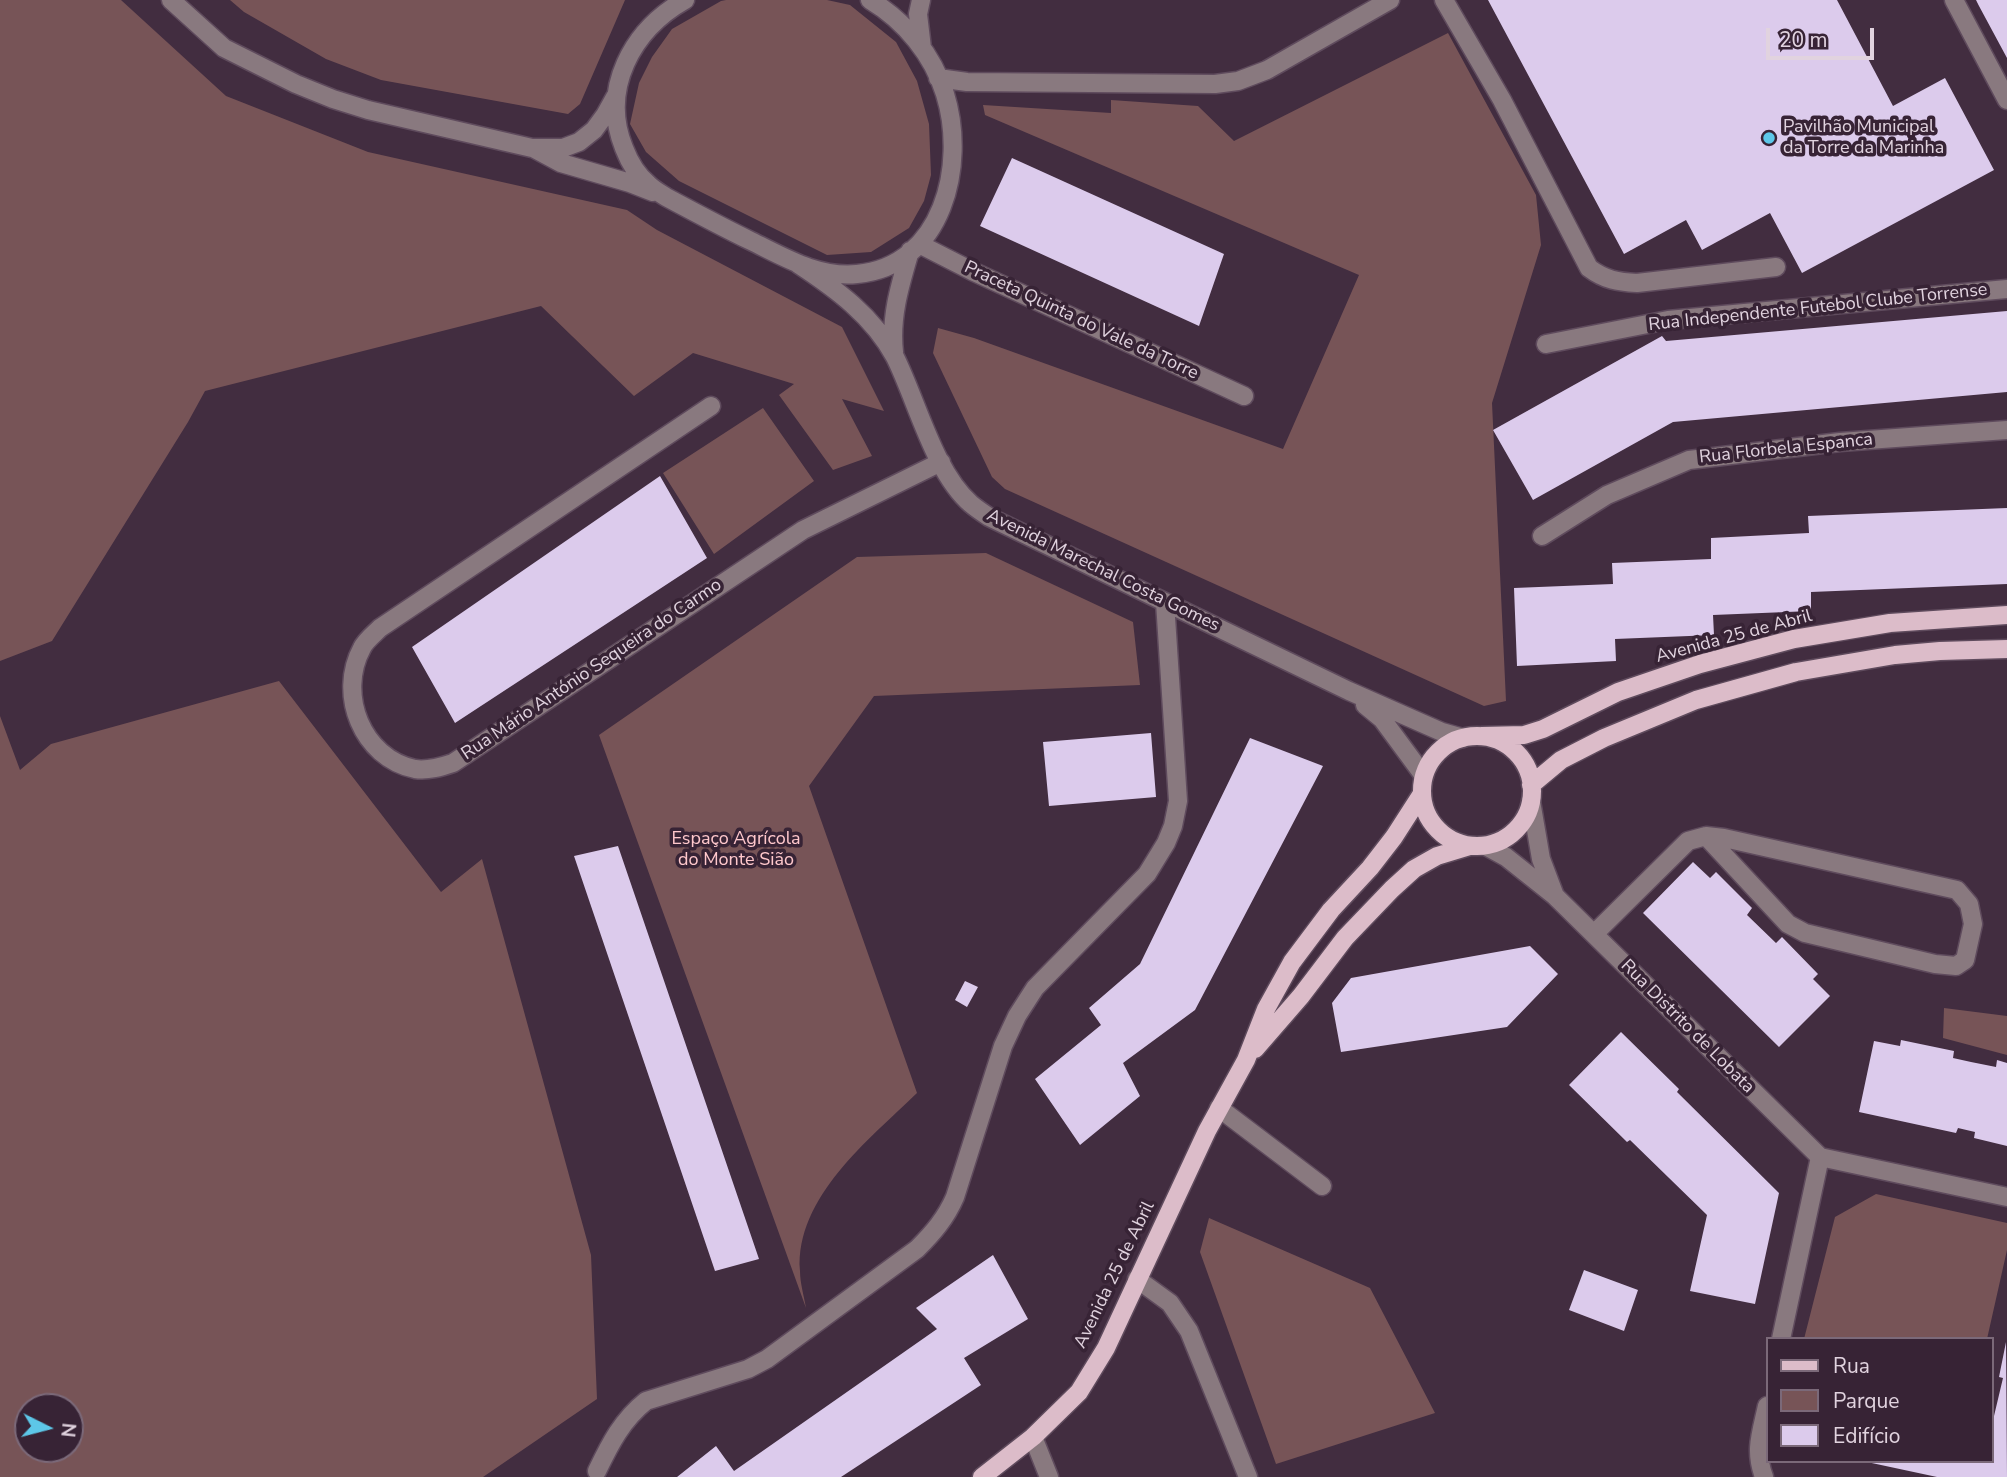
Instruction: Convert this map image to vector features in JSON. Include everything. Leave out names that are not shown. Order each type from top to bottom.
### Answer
[{"type":"main road","name":"Avenida 25 de Abril","points":[[1482,736],[1524,735],[1543,729],[1618,692],[1700,664],[1794,639],[1890,623],[2007,615]]},
{"type":"main road","points":[[1531,793],[1561,760],[1604,738],[1696,700],[1796,672],[1895,655],[2007,649]]},
{"type":"main road","points":[[1482,736],[1510,747],[1521,757],[1528,771],[1531,793],[1526,817],[1516,830],[1502,841],[1478,846],[1451,841],[1436,829],[1426,814],[1421,795],[1424,776],[1432,759],[1445,746],[1463,738],[1482,736]]},
{"type":"main road","name":"Avenida 25 de Abril","points":[[982,1477],[1032,1437],[1079,1392],[1107,1348],[1219,1108],[1246,1060],[1266,1009],[1292,962],[1331,910],[1394,837],[1421,795]]},
{"type":"main road","name":"Avenida 25 de Abril","points":[[1246,1060],[1301,996],[1345,938],[1391,890],[1414,869],[1437,856],[1478,846]]},
{"type":"street","points":[[171,0],[224,48],[296,84],[369,110],[531,148],[564,148],[579,142],[594,130],[606,116],[623,69],[636,44],[683,0]]},
{"type":"street","points":[[531,148],[561,163],[626,181],[666,197],[798,264],[835,274],[856,274],[896,262],[915,248],[934,223],[944,201],[952,166],[951,118],[944,92],[922,48],[902,24],[870,0]]},
{"type":"street","points":[[921,0],[918,14],[922,48]]},
{"type":"street","points":[[938,78],[967,82],[1147,84],[1214,84],[1238,81],[1267,71],[1390,0]]},
{"type":"street","points":[[1444,0],[1502,100],[1589,268],[1601,277],[1637,284],[1776,267]]},
{"type":"street","points":[[1954,0],[2007,100]]},
{"type":"street","points":[[615,97],[617,130],[627,155],[648,184],[666,197]]},
{"type":"street","name":"Avenida Marechal Costa Gomes","points":[[894,356],[892,339],[898,292],[915,248]]},
{"type":"street","name":"Praceta Quinta do Vale da Torre","points":[[915,248],[985,277],[1244,396]]},
{"type":"street","name":"Avenida Marechal Costa Gomes","points":[[798,264],[834,288],[876,328],[894,356],[941,462],[954,485],[970,504],[989,517],[1349,691],[1442,732],[1463,738]]},
{"type":"street","name":"Rua Independente Futebol Clube Torrense","points":[[1546,344],[1668,320],[2007,289]]},
{"type":"street","name":"Rua Mário António Sequeira do Carmo","points":[[711,407],[380,628],[362,646],[351,676],[354,705],[361,729],[378,750],[416,769],[431,769],[453,763],[803,530],[941,462]]},
{"type":"street","name":"Rua Florbela Espanca","points":[[1542,536],[1606,495],[1689,460],[1840,442],[2007,430]]},
{"type":"street","points":[[594,1475],[615,1433],[633,1411],[646,1401],[748,1368],[767,1359],[917,1249],[936,1231],[955,1197],[1003,1046],[1017,1016],[1035,988],[1147,874],[1159,857],[1173,826],[1178,801],[1177,770],[1165,602]]},
{"type":"street","name":"Avenida Marechal Costa Gomes","points":[[1349,691],[1382,719],[1424,776]]},
{"type":"street","name":"Rua Distrito de Lobata","points":[[1531,793],[1541,859],[1555,896]]},
{"type":"street","points":[[1594,934],[1688,841],[1706,836],[1957,890],[1969,904],[1973,924],[1965,960],[1956,966],[1935,964],[1796,929],[1787,924],[1706,836]]},
{"type":"street","name":"Rua Distrito de Lobata","points":[[1478,846],[1506,857],[1555,896],[1820,1157]]},
{"type":"street","points":[[1219,1108],[1322,1186]]},
{"type":"street","points":[[1782,1337],[1820,1157],[2007,1197]]},
{"type":"street","points":[[1137,1279],[1170,1303],[1189,1331],[1248,1477]]},
{"type":"street","points":[[1764,1477],[1757,1451],[1766,1410]]},
{"type":"street","points":[[1032,1437],[1049,1477]]},
{"type":"green space","points":[[0,0],[121,0],[226,96],[368,152],[627,210],[657,230],[842,327],[884,411],[842,399],[872,456],[833,470],[779,395],[794,384],[693,353],[634,396],[541,306],[205,391],[52,641],[0,661]]},
{"type":"green space","points":[[230,0],[625,0],[580,104],[568,114],[381,80],[326,59],[244,12]]},
{"type":"green space","points":[[726,0],[827,0],[850,5],[896,42],[917,81],[929,124],[931,175],[924,201],[909,228],[871,252],[827,255],[679,181],[646,152],[630,124],[639,83],[652,57],[672,29]]},
{"type":"green space","points":[[1448,33],[1536,195],[1541,245],[1492,403],[1506,701],[1484,706],[1005,489],[992,477],[933,353],[938,328],[974,338],[1283,449],[1359,275],[985,115],[983,105],[1111,113],[1111,100],[1198,106],[1234,141]]},
{"type":"green space","points":[[763,408],[814,481],[714,554],[663,473]]},
{"type":"green space","name":"Espaço Agrícola do Monte Sião","points":[[986,553],[1133,622],[1140,685],[874,696],[809,786],[917,1093],[858,1150],[822,1194],[810,1218],[802,1244],[800,1271],[806,1308],[599,735],[857,557]]},
{"type":"green space","points":[[279,681],[441,892],[482,859],[591,1255],[597,1399],[483,1477],[0,1477],[0,716],[20,770],[51,744]]},
{"type":"green space","points":[[1944,1008],[2007,1016],[2007,1055],[1943,1038]]},
{"type":"green space","points":[[1876,1194],[2007,1223],[2007,1250],[1987,1337],[1805,1337],[1835,1217]]},
{"type":"green space","points":[[1209,1218],[1370,1288],[1435,1413],[1276,1464],[1200,1252]]},
{"type":"building","name":"Pavilhão Municipal da Torre da Marinha","points":[[1488,0],[1837,0],[1893,106],[1945,78],[1994,170],[1802,273],[1770,213],[1702,250],[1686,220],[1624,254]]},
{"type":"building","points":[[1976,0],[2007,0],[2007,58],[1979,6]]},
{"type":"building","points":[[1012,158],[1224,254],[1199,326],[980,226]]},
{"type":"building","points":[[2007,311],[2007,392],[1673,422],[1533,500],[1493,430],[1662,336],[1666,341]]},
{"type":"building","points":[[660,476],[707,558],[455,723],[412,647]]},
{"type":"building","points":[[2007,508],[2007,584],[1811,592],[1811,611],[1713,615],[1714,635],[1615,639],[1616,661],[1517,666],[1514,588],[1613,584],[1612,563],[1711,559],[1711,538],[1809,533],[1808,516]]},
{"type":"building","points":[[1151,733],[1156,797],[1049,806],[1043,742]]},
{"type":"building","points":[[1250,738],[1323,766],[1195,1010],[1123,1063],[1140,1096],[1080,1145],[1035,1079],[1101,1025],[1089,1008],[1140,964]]},
{"type":"building","points":[[618,846],[759,1259],[715,1271],[574,856]]},
{"type":"building","points":[[1693,862],[1710,878],[1716,872],[1752,908],[1747,915],[1776,943],[1782,937],[1818,974],[1813,979],[1830,996],[1779,1047],[1643,913]]},
{"type":"building","points":[[1530,946],[1558,974],[1507,1027],[1341,1052],[1332,1003],[1351,978]]},
{"type":"building","points":[[965,981],[978,987],[967,1007],[955,1000]]},
{"type":"building","points":[[1621,1032],[1779,1193],[1755,1304],[1690,1291],[1707,1215],[1569,1085]]},
{"type":"building","points":[[1901,1040],[1954,1051],[1953,1058],[1971,1062],[1996,1067],[1997,1060],[2007,1063],[2007,1146],[1974,1138],[1975,1132],[1958,1128],[1956,1133],[1859,1112],[1874,1041],[1900,1046]]},
{"type":"building","points":[[993,1255],[1028,1319],[964,1358],[981,1385],[841,1477],[677,1477],[716,1446],[734,1471],[937,1329],[916,1308]]},
{"type":"building","points":[[1584,1270],[1638,1290],[1624,1331],[1569,1310]]},
{"type":"building","points":[[2006,1342],[2007,1477],[1937,1477],[1872,1463],[1993,1463],[1993,1416],[2003,1378],[1999,1377]]},
{"type":"place","name":"Pavilhão Municipal da Torre da Marinha","points":[[1769,138]]}]
